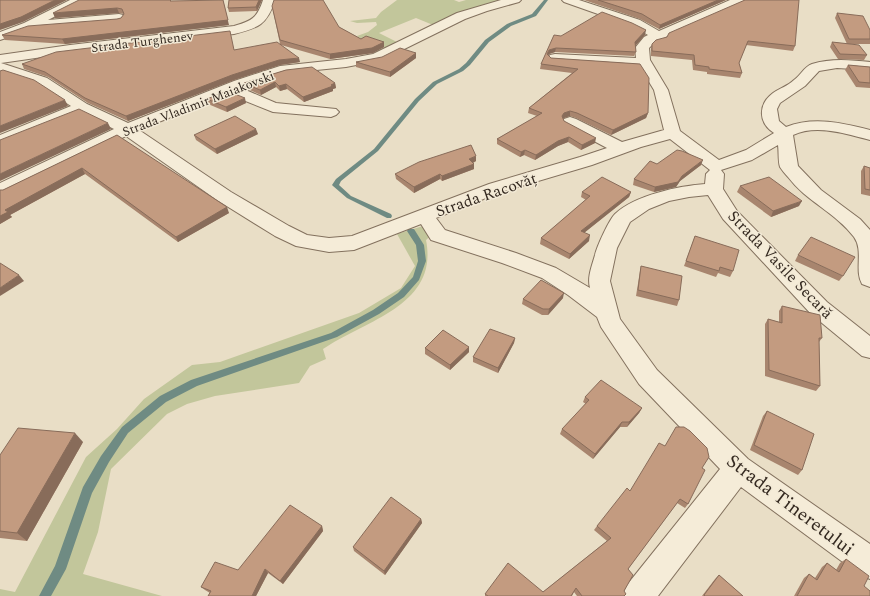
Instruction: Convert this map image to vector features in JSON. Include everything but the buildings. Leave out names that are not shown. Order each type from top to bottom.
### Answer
[{"type":"street","points":[[0,36],[28,26],[78,0]]},
{"type":"street","name":"Strada Turghenev","points":[[3,67],[70,49],[234,30],[252,25],[260,20],[264,15],[269,0]]},
{"type":"street","name":"Strada Vladimir Maiakovski","points":[[0,190],[64,158],[126,130],[229,89],[285,70],[377,58],[471,11],[515,0]]},
{"type":"street","points":[[568,0],[636,23],[660,37]]},
{"type":"street","points":[[715,178],[673,134],[660,90],[645,63],[642,48],[649,40],[660,37],[717,9],[741,0]]},
{"type":"street","points":[[28,26],[119,18]]},
{"type":"street","points":[[555,58],[645,63]]},
{"type":"street","points":[[870,66],[827,64],[818,67],[806,74],[802,82],[775,98],[768,108],[770,118],[775,128],[785,133],[789,167],[811,190],[853,223],[864,236],[869,247],[870,279]]},
{"type":"street","name":"Strada Racovăț","points":[[3,67],[42,81],[82,107],[126,130],[224,196],[303,241],[329,245],[354,243],[495,188],[586,161],[620,148],[673,134]]},
{"type":"street","points":[[229,89],[273,107],[331,112]]},
{"type":"street","points":[[0,141],[82,107]]},
{"type":"street","points":[[570,122],[620,148]]},
{"type":"street","name":"Strada Tineretului","points":[[870,135],[825,126],[797,128],[785,133],[765,147],[739,160],[715,178],[689,191],[663,197],[642,205],[622,218],[608,248],[599,281],[609,321],[648,377],[738,468],[870,563]]},
{"type":"street","name":"Strada Vasile Secară","points":[[715,178],[730,215],[745,232],[819,308],[870,349]]},
{"type":"street","name":"Strada Tineretului","points":[[425,215],[438,235],[509,258],[549,273],[576,289],[608,314]]},
{"type":"street","points":[[638,596],[738,468]]},
{"type":"green space","points":[[397,0],[454,0],[459,2],[466,0],[500,0],[499,2],[433,25],[416,18],[379,33],[399,43],[378,53],[366,45],[368,43],[357,36],[368,32],[377,25],[376,22],[357,23],[350,21],[376,18],[381,12]]},
{"type":"green space","points":[[423,226],[433,234],[426,240],[427,262],[421,280],[410,295],[396,308],[323,349],[326,359],[310,366],[299,383],[215,396],[187,404],[167,414],[111,469],[98,532],[83,574],[162,596],[0,596],[0,589],[15,592],[86,457],[117,429],[144,399],[192,365],[220,362],[359,313],[401,288],[415,266],[397,234]]},
{"type":"waterway","points":[[389,216],[349,197],[335,185],[338,180],[376,150],[417,100],[435,83],[461,70],[468,64],[487,41],[509,25],[534,15],[546,0]]},
{"type":"waterway","points":[[45,596],[60,569],[87,491],[105,459],[125,430],[163,399],[194,383],[334,335],[376,312],[401,295],[416,278],[422,261],[420,245],[411,231]]}]
